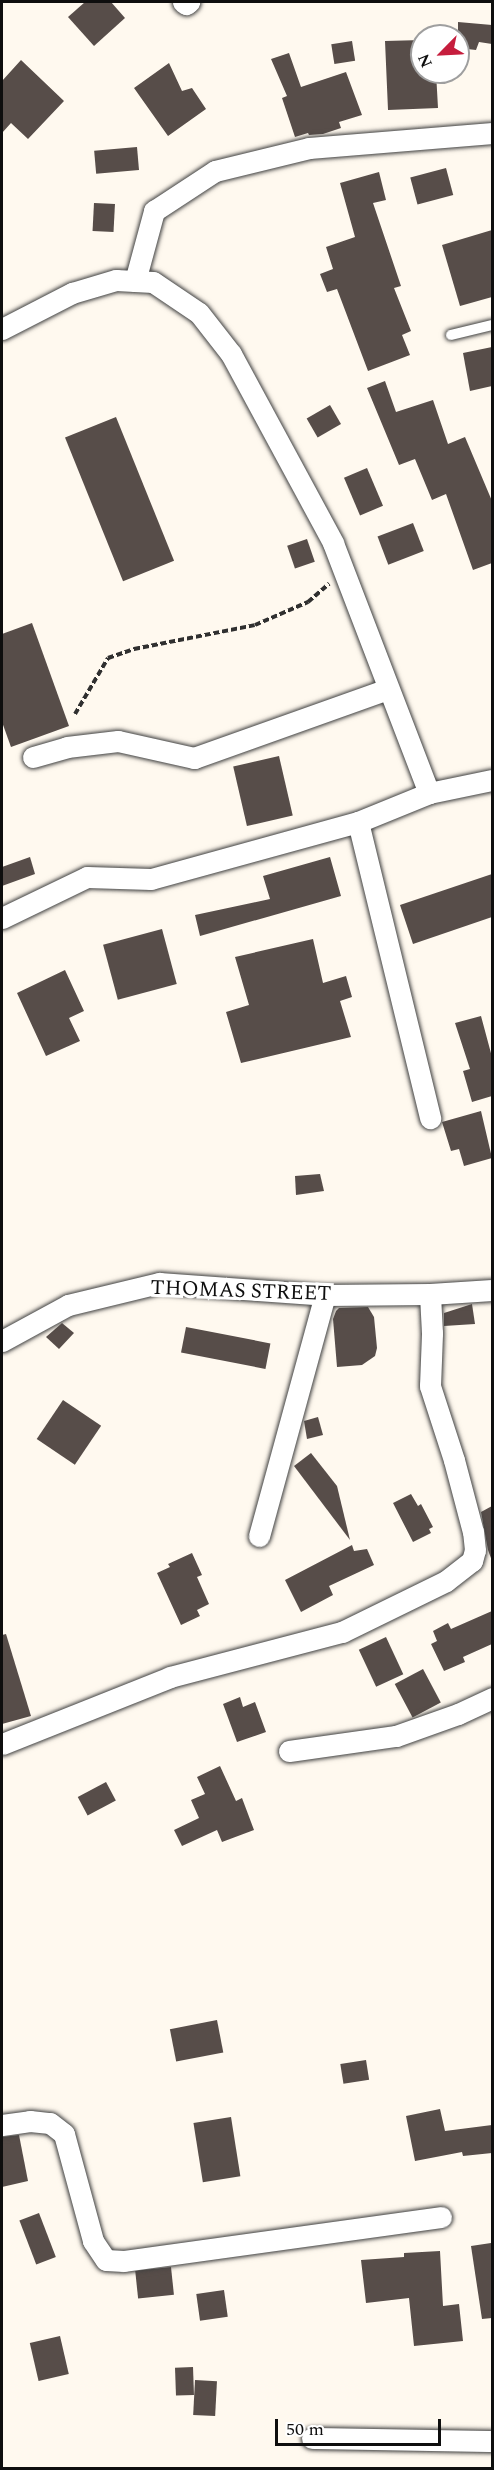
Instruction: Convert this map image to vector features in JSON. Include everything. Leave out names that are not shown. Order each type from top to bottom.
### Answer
[{"type":"street","points":[[183,2],[186,4],[189,2]]},
{"type":"street","points":[[135,281],[154,211],[215,171],[309,148],[492,132]]},
{"type":"street","points":[[2,329],[24,315],[72,293],[117,280],[153,282],[199,313],[231,354],[333,543],[429,793]]},
{"type":"street","points":[[33,757],[66,747],[118,741],[194,758],[388,689]]},
{"type":"street","points":[[2,918],[87,877],[151,879],[357,822],[429,793],[492,780]]},
{"type":"street","points":[[357,822],[430,1118]]},
{"type":"street","name":"THOMAS STREET","points":[[2,1341],[68,1305],[159,1283],[325,1295],[430,1294],[492,1290]]},
{"type":"street","points":[[2,1744],[170,1677],[342,1632],[446,1581],[472,1561],[473,1532],[454,1460],[429,1386],[432,1333],[430,1294]]},
{"type":"street","points":[[259,1536],[325,1295]]},
{"type":"street","points":[[289,1751],[396,1736],[458,1714],[492,1698]]},
{"type":"street","points":[[2,2125],[30,2121],[50,2123],[64,2134],[93,2241],[106,2260],[124,2261],[441,2217]]},
{"type":"street","points":[[312,2438],[492,2441]]},
{"type":"lane","points":[[451,335],[492,326]]},
{"type":"path","points":[[75,714],[108,658],[134,649],[255,625],[308,602],[319,591],[345,575]]},
{"type":"building","points":[[85,2],[111,2],[125,18],[94,46],[68,17]]},
{"type":"building","points":[[458,22],[492,25],[492,44],[479,42],[476,50],[470,49],[470,24],[458,24]]},
{"type":"building","points":[[410,40],[410,84],[437,84],[438,108],[388,110],[385,41]]},
{"type":"building","points":[[352,41],[355,61],[334,64],[331,44]]},
{"type":"building","points":[[289,53],[301,87],[346,72],[362,115],[339,122],[341,128],[323,134],[309,135],[308,133],[295,137],[282,98],[287,96],[271,59]]},
{"type":"building","points":[[21,60],[64,101],[28,139],[11,123],[2,133],[2,81]]},
{"type":"building","points":[[169,63],[182,91],[192,88],[206,109],[168,136],[134,88]]},
{"type":"building","points":[[137,147],[139,170],[96,174],[94,151]]},
{"type":"building","points":[[446,168],[453,195],[418,205],[410,178]]},
{"type":"building","points":[[379,172],[386,200],[373,203],[401,286],[394,288],[411,331],[402,335],[410,355],[368,371],[337,289],[327,292],[320,274],[333,269],[326,247],[355,237],[340,183]]},
{"type":"building","points":[[94,203],[115,204],[114,232],[93,231]]},
{"type":"building","points":[[492,230],[492,297],[460,306],[442,245]]},
{"type":"building","points":[[492,347],[492,386],[470,391],[463,353]]},
{"type":"building","points":[[385,381],[396,412],[433,400],[448,444],[465,437],[492,501],[492,563],[473,570],[446,494],[432,500],[415,459],[399,465],[367,388]]},
{"type":"building","points":[[330,405],[341,424],[318,438],[307,418]]},
{"type":"building","points":[[116,417],[174,561],[123,581],[65,438]]},
{"type":"building","points":[[367,468],[383,506],[360,516],[344,478]]},
{"type":"building","points":[[413,523],[424,551],[388,565],[378,537]]},
{"type":"building","points":[[307,539],[315,562],[295,569],[287,546]]},
{"type":"building","points":[[32,623],[69,726],[11,747],[2,722],[2,634]]},
{"type":"building","points":[[279,756],[293,815],[247,826],[233,767]]},
{"type":"building","points":[[30,857],[35,874],[2,886],[2,867]]},
{"type":"building","points":[[330,857],[341,896],[200,936],[195,915],[270,899],[263,876]]},
{"type":"building","points":[[492,874],[492,917],[413,944],[400,905]]},
{"type":"building","points":[[162,929],[177,984],[118,1000],[103,945]]},
{"type":"building","points":[[313,939],[323,983],[346,976],[352,997],[340,1001],[351,1037],[241,1063],[226,1012],[249,1005],[235,957]]},
{"type":"building","points":[[65,970],[84,1011],[69,1018],[80,1041],[46,1056],[17,993]]},
{"type":"building","points":[[481,1016],[492,1057],[492,1096],[472,1102],[463,1071],[470,1069],[455,1023]]},
{"type":"building","points":[[481,1111],[492,1158],[464,1166],[459,1149],[451,1151],[442,1122]]},
{"type":"building","points":[[320,1174],[324,1191],[296,1195],[295,1176]]},
{"type":"building","points":[[472,1304],[475,1324],[444,1326],[444,1313]]},
{"type":"building","points":[[368,1307],[374,1317],[377,1348],[375,1356],[362,1365],[337,1367],[333,1319],[336,1311],[339,1308]]},
{"type":"building","points":[[62,1323],[74,1333],[59,1349],[46,1337]]},
{"type":"building","points":[[186,1327],[270,1343],[265,1369],[181,1353]]},
{"type":"building","points":[[63,1400],[101,1426],[75,1465],[37,1439]]},
{"type":"building","points":[[318,1417],[323,1435],[307,1439],[304,1421]]},
{"type":"building","points":[[311,1453],[337,1486],[350,1540],[294,1466]]},
{"type":"building","points":[[411,1494],[418,1506],[421,1504],[433,1527],[429,1529],[431,1533],[413,1542],[393,1503]]},
{"type":"building","points":[[492,1506],[492,1561],[481,1512]]},
{"type":"building","points":[[352,1545],[354,1551],[367,1549],[374,1565],[329,1586],[333,1595],[301,1612],[285,1580]]},
{"type":"building","points":[[192,1553],[202,1575],[197,1577],[209,1604],[197,1610],[200,1616],[181,1625],[157,1573],[170,1567],[168,1564]]},
{"type":"building","points":[[492,1611],[492,1644],[463,1657],[465,1662],[444,1671],[431,1644],[437,1641],[433,1631],[448,1623],[451,1629]]},
{"type":"building","points":[[6,1634],[31,1716],[2,1724],[2,1635]]},
{"type":"building","points":[[386,1637],[403,1674],[376,1687],[359,1650]]},
{"type":"building","points":[[423,1669],[441,1703],[413,1718],[395,1684]]},
{"type":"building","points":[[240,1697],[243,1707],[255,1702],[266,1732],[237,1742],[223,1704]]},
{"type":"building","points":[[220,1766],[236,1801],[242,1798],[254,1830],[222,1842],[217,1830],[182,1846],[174,1830],[199,1818],[191,1800],[205,1794],[197,1777]]},
{"type":"building","points":[[106,1782],[116,1801],[88,1816],[78,1797]]},
{"type":"building","points":[[217,2020],[223,2052],[176,2062],[170,2029]]},
{"type":"building","points":[[366,2060],[369,2080],[343,2084],[340,2064]]},
{"type":"building","points":[[440,2109],[445,2131],[492,2125],[492,2153],[463,2156],[462,2152],[415,2161],[406,2116]]},
{"type":"building","points":[[231,2117],[240,2176],[203,2182],[193,2123]]},
{"type":"building","points":[[19,2135],[28,2181],[2,2187],[2,2137]]},
{"type":"building","points":[[39,2213],[56,2257],[36,2264],[19,2221]]},
{"type":"building","points":[[491,2243],[492,2318],[482,2319],[471,2246]]},
{"type":"building","points":[[440,2251],[443,2306],[459,2304],[463,2341],[414,2346],[409,2298],[366,2303],[361,2260],[404,2257],[404,2253]]},
{"type":"building","points":[[171,2267],[174,2295],[138,2299],[135,2271]]},
{"type":"building","points":[[224,2290],[228,2317],[200,2321],[196,2294]]},
{"type":"building","points":[[60,2336],[69,2374],[39,2381],[30,2343]]},
{"type":"building","points":[[193,2367],[194,2395],[176,2396],[175,2368]]},
{"type":"building","points":[[195,2380],[217,2381],[215,2416],[193,2415]]}]
